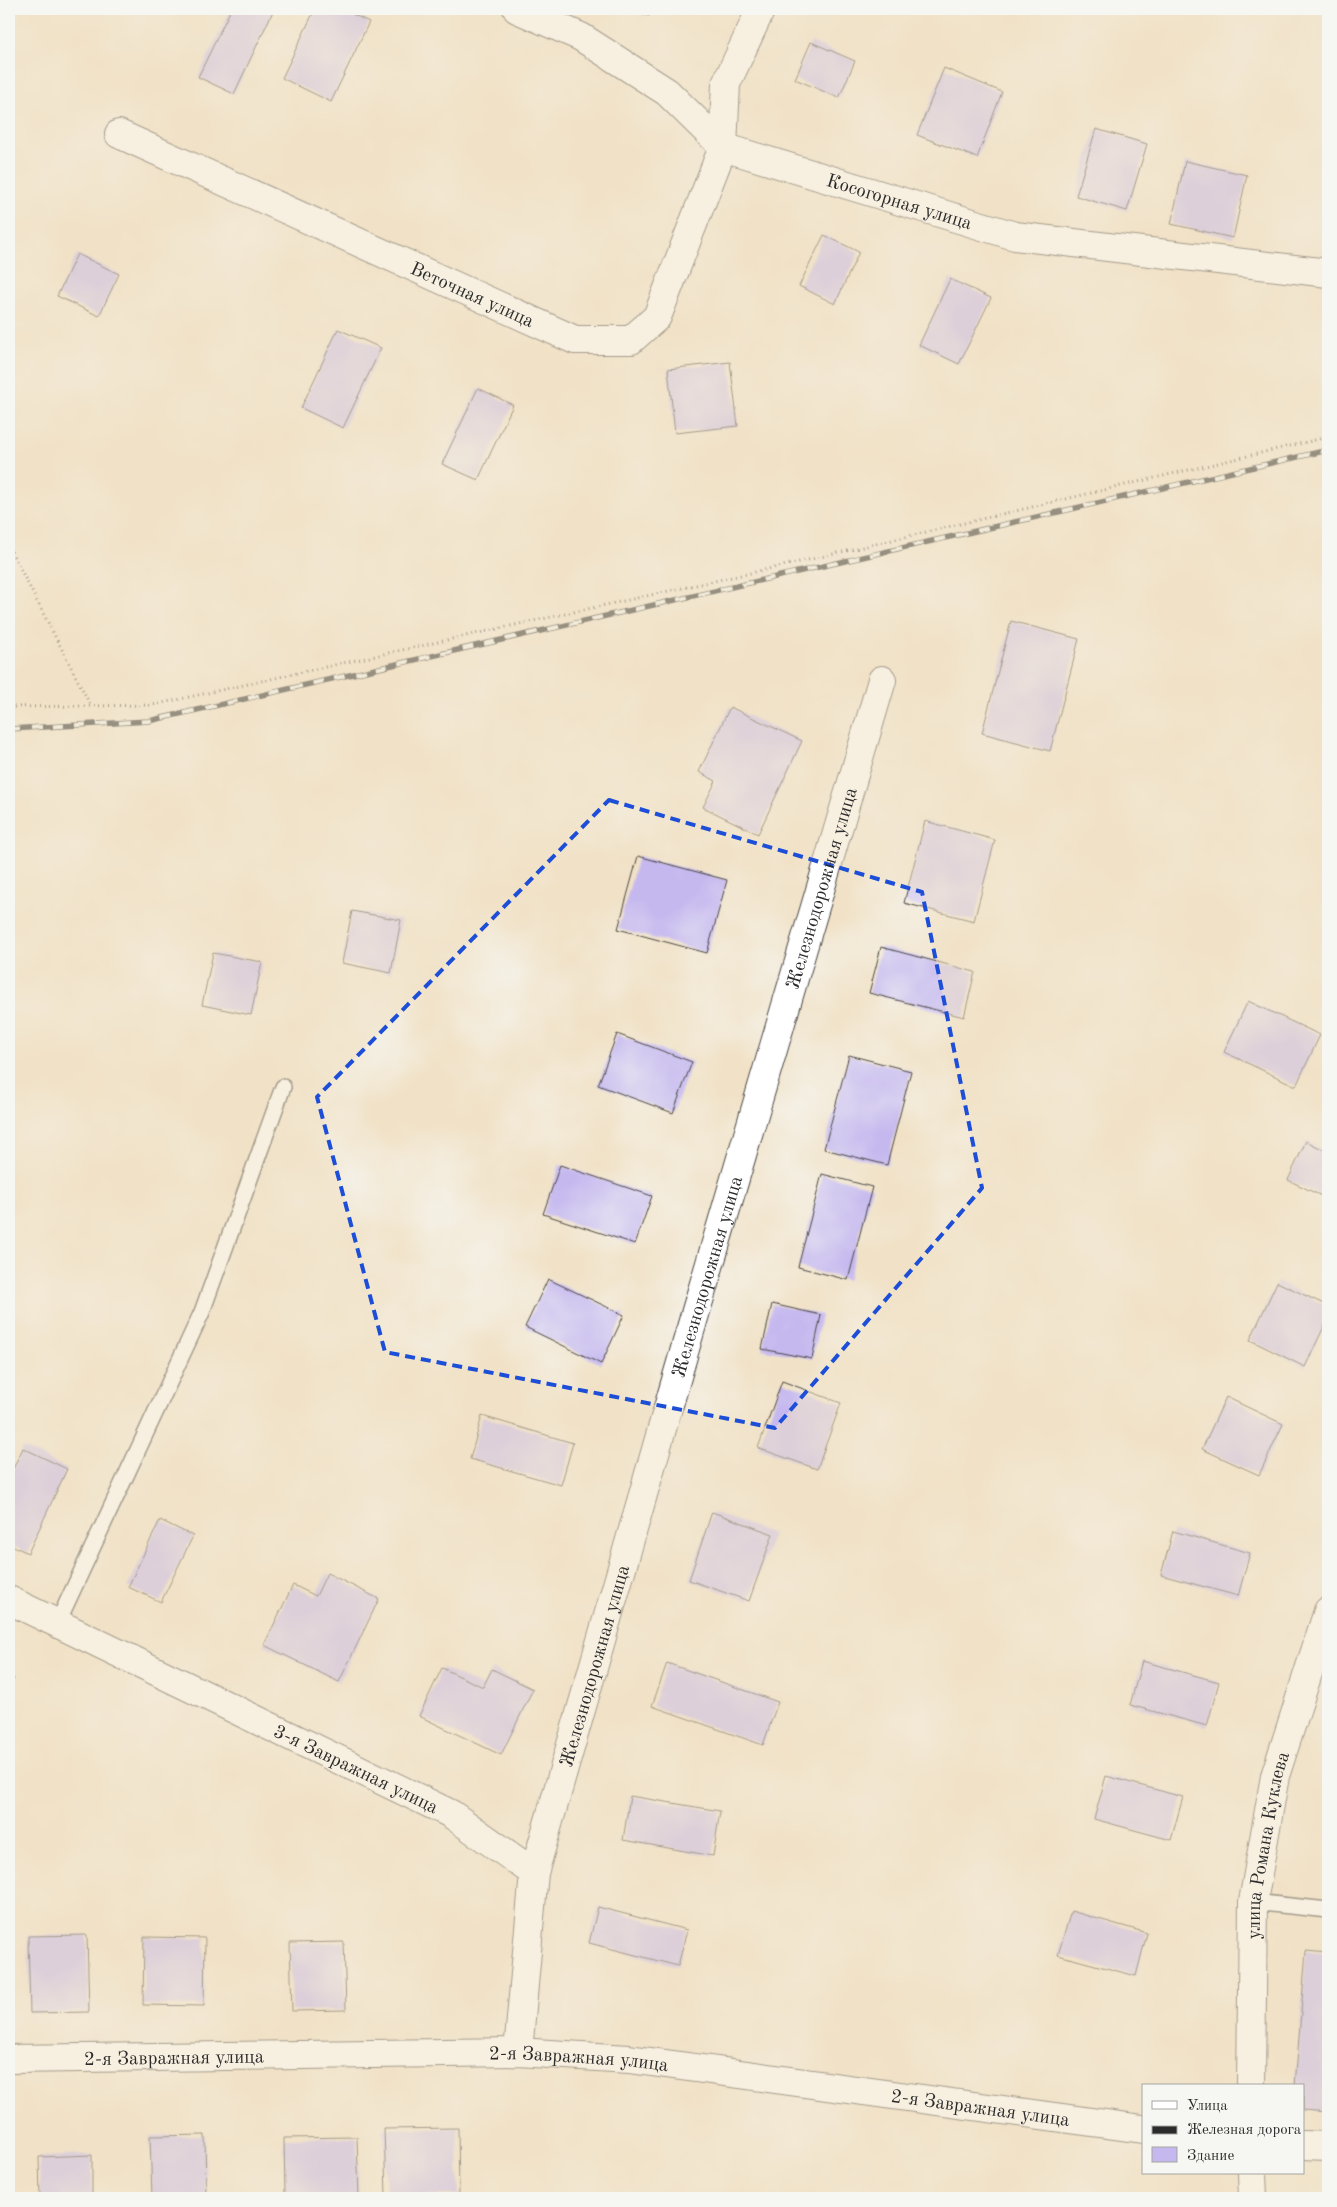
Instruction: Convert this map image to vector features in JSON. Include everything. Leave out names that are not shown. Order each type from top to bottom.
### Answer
[{"type":"street","name":"Косогорная улица","points":[[517,9],[581,37],[667,92],[723,147],[1015,236],[1328,273]]},
{"type":"street","name":"Веточная улица","points":[[119,134],[575,340],[630,340],[657,317],[723,147],[726,84],[762,9]]},
{"type":"street","name":"Железнодорожная улица","points":[[534,1873],[693,1321],[882,680]]},
{"type":"street","name":"3-я Завражная улица","points":[[9,1600],[451,1814],[534,1873]]},
{"type":"street","name":"улица Романа Куклева","points":[[1251,2084],[1253,1902],[1275,1776],[1328,1611]]},
{"type":"street","points":[[518,2052],[534,1873]]},
{"type":"street","name":"2-я Завражная улица","points":[[9,2059],[518,2052],[629,2059],[1142,2129]]},
{"type":"street","points":[[1304,2145],[1328,2146]]},
{"type":"street","points":[[1252,2174],[1253,2198]]},
{"type":"lane","points":[[57,1624],[202,1312],[283,1087]]},
{"type":"lane","points":[[1253,1902],[1328,1910]]},
{"type":"path","points":[[9,707],[153,705],[791,564],[1328,437]]},
{"type":"path","points":[[9,547],[91,706]]},
{"type":"highlighted area","points":[[609,800],[922,892],[982,1188],[775,1428],[385,1352],[317,1097]]},
{"type":"building","points":[[231,9],[274,9],[234,94],[198,77]]},
{"type":"building","points":[[315,9],[342,9],[369,22],[331,102],[282,78]]},
{"type":"building","points":[[631,9],[652,9],[649,16]]},
{"type":"building","points":[[811,42],[855,61],[839,98],[795,79]]},
{"type":"building","points":[[944,68],[1002,92],[977,158],[917,135]]},
{"type":"building","points":[[1096,129],[1147,144],[1127,211],[1076,196]]},
{"type":"building","points":[[1185,161],[1247,175],[1233,238],[1171,224]]},
{"type":"building","points":[[824,235],[859,252],[835,304],[799,286]]},
{"type":"building","points":[[77,254],[119,274],[99,316],[57,296]]},
{"type":"building","points":[[950,279],[991,298],[959,364],[919,345]]},
{"type":"building","points":[[338,329],[381,348],[343,428],[301,408]]},
{"type":"building","points":[[730,362],[738,426],[675,433],[668,369]]},
{"type":"building","points":[[478,388],[513,405],[478,480],[442,464]]},
{"type":"building","points":[[1011,621],[1079,639],[1050,751],[982,733]]},
{"type":"building","points":[[730,707],[802,741],[758,834],[703,807],[716,781],[699,772]]},
{"type":"building","points":[[925,821],[995,840],[974,921],[904,903]]},
{"type":"building","points":[[638,856],[727,880],[707,953],[618,929]]},
{"type":"building","points":[[352,911],[401,920],[391,973],[342,963]]},
{"type":"building","points":[[881,947],[975,972],[964,1017],[869,993]]},
{"type":"building","points":[[213,953],[262,962],[251,1015],[202,1005]]},
{"type":"building","points":[[1248,1001],[1320,1035],[1296,1086],[1224,1052]]},
{"type":"building","points":[[617,1034],[692,1062],[673,1113],[598,1085]]},
{"type":"building","points":[[849,1055],[911,1071],[887,1165],[824,1149]]},
{"type":"building","points":[[1306,1141],[1328,1152],[1328,1199],[1288,1180]]},
{"type":"building","points":[[560,1165],[652,1196],[635,1244],[543,1214]]},
{"type":"building","points":[[822,1174],[872,1187],[848,1280],[798,1267]]},
{"type":"building","points":[[548,1279],[624,1315],[601,1364],[525,1327]]},
{"type":"building","points":[[1277,1282],[1328,1306],[1328,1318],[1305,1367],[1250,1340]]},
{"type":"building","points":[[772,1304],[821,1315],[812,1359],[762,1349]]},
{"type":"building","points":[[782,1381],[841,1403],[817,1469],[758,1448]]},
{"type":"building","points":[[1226,1397],[1283,1424],[1259,1475],[1202,1449]]},
{"type":"building","points":[[482,1416],[573,1443],[561,1485],[470,1459]]},
{"type":"building","points":[[23,1448],[67,1469],[28,1553],[9,1544],[9,1477]]},
{"type":"building","points":[[712,1512],[773,1534],[749,1601],[689,1580]]},
{"type":"building","points":[[160,1520],[193,1536],[161,1602],[128,1587]]},
{"type":"building","points":[[1173,1531],[1250,1553],[1238,1596],[1161,1575]]},
{"type":"building","points":[[327,1573],[379,1599],[339,1682],[264,1645],[293,1585],[316,1596]]},
{"type":"building","points":[[1142,1661],[1219,1682],[1207,1726],[1130,1705]]},
{"type":"building","points":[[667,1663],[778,1702],[763,1745],[652,1706]]},
{"type":"building","points":[[442,1668],[483,1687],[492,1669],[533,1689],[501,1755],[419,1716]]},
{"type":"building","points":[[9,1676],[14,1678],[9,1690]]},
{"type":"building","points":[[1106,1776],[1183,1797],[1171,1840],[1094,1819]]},
{"type":"building","points":[[630,1796],[720,1811],[713,1856],[623,1840]]},
{"type":"building","points":[[598,1907],[687,1930],[678,1966],[589,1943]]},
{"type":"building","points":[[1071,1911],[1147,1933],[1136,1976],[1058,1955]]},
{"type":"building","points":[[87,1935],[89,2012],[30,2013],[28,1936]]},
{"type":"building","points":[[144,1937],[205,1938],[204,2006],[143,2005]]},
{"type":"building","points":[[344,1942],[346,2010],[292,2011],[290,1943]]},
{"type":"building","points":[[1306,1951],[1328,1953],[1328,2112],[1304,2110],[1304,2084],[1295,2084]]},
{"type":"building","points":[[458,2128],[459,2195],[386,2196],[384,2129]]},
{"type":"building","points":[[205,2135],[206,2198],[152,2198],[150,2136]]},
{"type":"building","points":[[357,2137],[359,2198],[311,2198],[311,2195],[285,2195],[284,2138]]},
{"type":"building","points":[[92,2155],[92,2198],[40,2198],[39,2157]]},
{"type":"railway","points":[[9,729],[149,721],[1328,450]]}]
